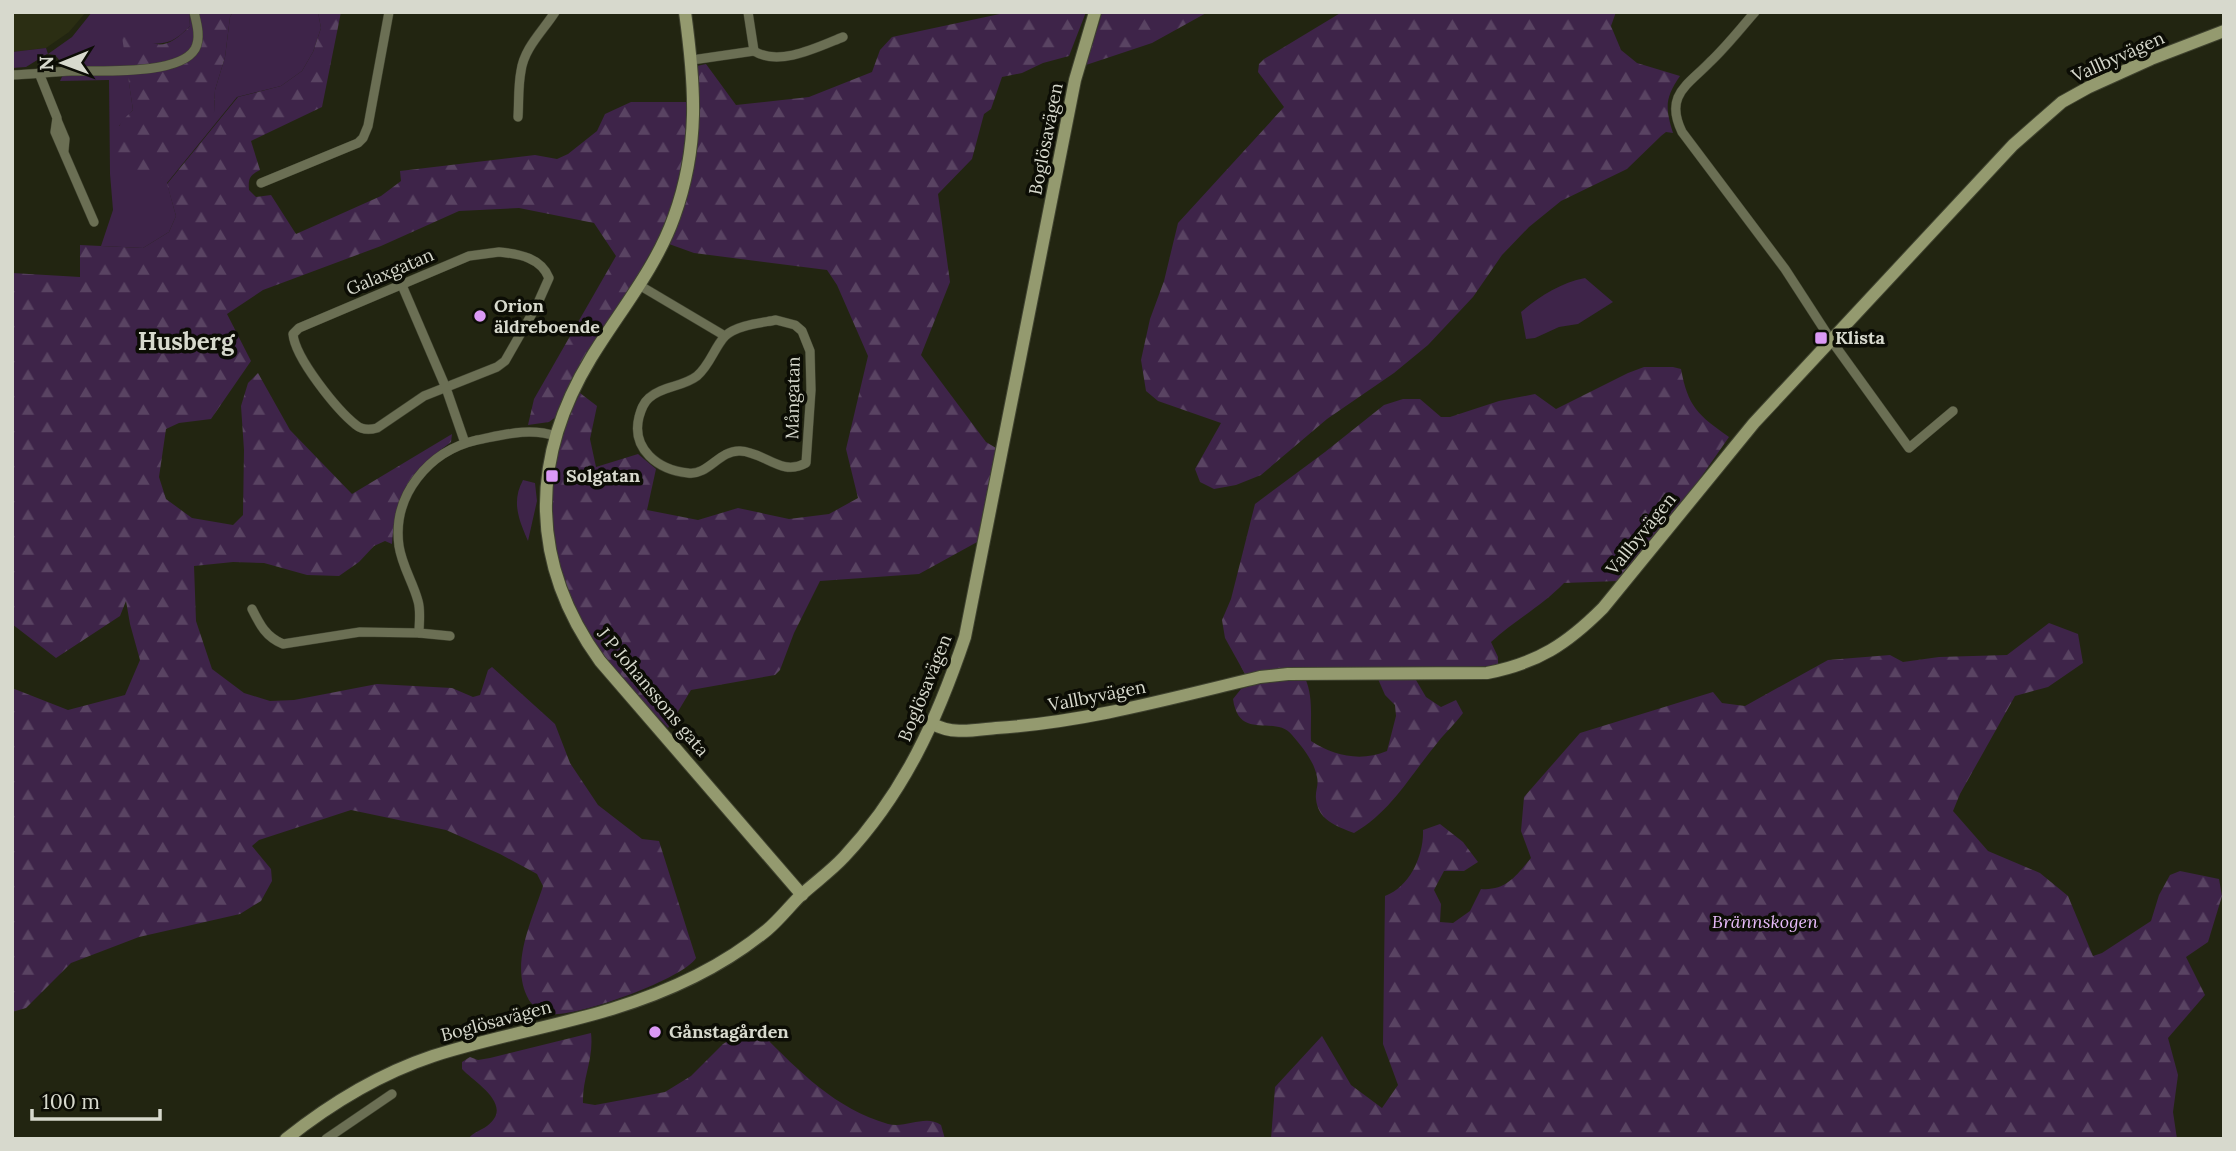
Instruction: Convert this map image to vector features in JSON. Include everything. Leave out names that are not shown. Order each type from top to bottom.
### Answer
[{"type":"street","points":[[12,75],[134,71],[183,60],[193,52],[198,42],[194,12]]},
{"type":"street","points":[[261,183],[358,143],[363,138],[368,126],[389,12]]},
{"type":"street","points":[[518,117],[524,61],[534,41],[555,12]]},
{"type":"street","name":"J P Johanssons gata","points":[[685,12],[695,106],[685,180],[663,244],[574,388],[555,436],[546,492],[549,546],[560,590],[572,620],[600,661],[802,895]]},
{"type":"street","points":[[748,12],[754,51]]},
{"type":"street","name":"Boglösavägen","points":[[286,1139],[331,1105],[359,1089],[431,1057],[610,1009],[664,992],[692,979],[768,929],[843,858],[887,805],[911,767],[933,724],[965,637],[1078,66],[1095,12]]},
{"type":"street","points":[[1755,12],[1708,65],[1686,82],[1678,99],[1677,123],[1688,142],[1785,269],[1830,340],[1909,448],[1953,411]]},
{"type":"street","name":"Vallbyvägen","points":[[933,724],[955,731],[1089,718],[1260,677],[1332,673],[1487,673],[1511,669],[1536,660],[1578,634],[1604,608],[1755,423],[2013,145],[2062,102],[2118,73],[2224,31]]},
{"type":"street","points":[[692,60],[754,51],[770,57],[787,55],[813,49],[843,37]]},
{"type":"street","points":[[39,73],[57,118],[55,132],[94,222]]},
{"type":"street","name":"Galaxgatan","points":[[499,252],[520,255],[541,264],[549,278],[547,286],[505,361],[497,368],[446,388],[424,396],[377,428],[363,429],[356,426],[318,384],[294,344],[293,334],[299,328],[469,256],[499,252]]},
{"type":"street","points":[[401,283],[446,388],[465,443]]},
{"type":"street","points":[[639,285],[726,336]]},
{"type":"street","name":"Mångatan","points":[[776,320],[795,325],[802,331],[810,351],[811,390],[806,463],[799,467],[783,467],[739,450],[730,452],[699,472],[690,474],[662,466],[643,450],[638,438],[637,424],[641,408],[647,399],[657,392],[697,376],[726,336],[745,327],[776,320]]},
{"type":"street","points":[[419,633],[419,603],[402,563],[398,543],[399,518],[405,499],[418,475],[440,455],[465,443],[530,431],[555,436]]},
{"type":"street","points":[[252,609],[262,628],[272,639],[283,644],[360,632],[450,636]]},
{"type":"street","points":[[326,1139],[392,1094]]},
{"type":"shaded area","points":[[12,12],[86,12],[69,32],[46,48],[12,52]]},
{"type":"green space","points":[[92,12],[189,12],[190,26],[185,31],[171,41],[148,44],[127,68],[133,110],[119,126],[214,112],[215,90],[225,57],[233,12],[318,12],[321,28],[313,52],[302,71],[281,86],[237,97],[167,183],[176,216],[169,232],[143,248],[101,246],[113,210],[109,80],[60,81],[66,68],[55,55],[47,54],[26,67],[12,68],[12,52],[46,48],[48,54],[72,37]]},
{"type":"green space","points":[[189,12],[233,12],[225,57],[215,90],[214,112],[162,177],[156,183],[146,181],[122,165],[116,147],[120,125],[133,110],[121,30],[127,26],[152,43],[165,44],[190,26]]},
{"type":"green space","points":[[318,12],[341,12],[322,107],[251,141],[260,170],[250,177],[249,190],[256,197],[271,195],[296,234],[381,196],[401,181],[400,171],[535,155],[557,159],[568,154],[597,131],[605,114],[631,102],[689,102],[688,133],[676,197],[660,236],[557,416],[549,422],[528,425],[534,399],[616,256],[594,223],[519,208],[459,211],[381,246],[263,290],[227,314],[251,361],[211,419],[179,423],[166,429],[159,477],[166,499],[192,518],[233,525],[243,515],[244,450],[241,406],[248,383],[258,373],[290,430],[352,494],[452,434],[451,442],[425,463],[407,485],[397,510],[392,544],[385,541],[374,546],[359,562],[339,576],[307,575],[264,563],[233,562],[194,566],[196,621],[212,669],[244,693],[270,701],[294,700],[377,684],[452,688],[473,697],[480,695],[488,670],[492,667],[555,724],[570,763],[598,805],[642,839],[659,841],[696,958],[672,976],[605,1003],[565,1013],[552,1014],[542,1011],[529,1000],[521,972],[524,943],[543,886],[537,874],[446,830],[351,810],[259,840],[252,846],[271,869],[272,881],[261,901],[240,914],[139,937],[71,963],[26,1008],[12,1012],[12,688],[68,710],[125,695],[140,660],[126,601],[120,616],[56,658],[12,624],[12,273],[80,277],[80,245],[143,248],[169,232],[176,216],[167,184],[238,97],[281,86],[302,71],[313,52],[321,28]]},
{"type":"green space","points":[[1009,12],[1086,12],[1069,56],[1043,63],[1022,73],[1002,77],[991,109],[984,114],[972,159],[938,194],[950,282],[921,355],[986,442],[996,448],[979,541],[919,574],[820,581],[794,633],[780,670],[775,675],[691,690],[668,728],[618,675],[585,632],[565,589],[557,561],[553,533],[554,475],[568,420],[580,393],[597,406],[590,439],[596,467],[638,454],[656,469],[647,510],[698,520],[738,508],[789,519],[829,514],[858,498],[846,449],[868,356],[837,285],[827,270],[694,253],[669,244],[685,200],[694,157],[698,113],[697,66],[706,64],[736,105],[809,97],[872,72],[880,50],[892,37]]},
{"type":"green space","points":[[1102,12],[1208,12],[1152,43],[1083,66]]},
{"type":"green space","points":[[1342,12],[1616,12],[1611,26],[1621,50],[1637,63],[1680,76],[1671,91],[1668,103],[1673,133],[1666,132],[1627,169],[1561,201],[1529,227],[1502,255],[1473,297],[1428,345],[1394,373],[1327,419],[1261,475],[1236,485],[1214,489],[1200,482],[1195,469],[1221,423],[1158,401],[1146,391],[1141,360],[1150,319],[1164,281],[1178,223],[1284,107],[1258,72],[1259,64]]},
{"type":"green space","points":[[1585,278],[1613,302],[1578,324],[1559,327],[1535,338],[1526,339],[1521,312],[1551,291]]},
{"type":"green space","points":[[1644,367],[1681,369],[1687,393],[1696,409],[1729,437],[1699,480],[1618,581],[1564,583],[1491,642],[1498,657],[1498,666],[1245,674],[1225,638],[1222,620],[1231,599],[1255,504],[1384,405],[1403,399],[1420,399],[1441,417],[1450,417],[1499,401],[1535,394],[1556,409]]},
{"type":"green space","points":[[523,480],[535,483],[537,501],[528,541],[519,518],[517,503]]},
{"type":"green space","name":"Brännskogen","points":[[2049,623],[2078,634],[2083,663],[2048,687],[2015,696],[1953,811],[1988,851],[2040,873],[2068,896],[2093,956],[2151,921],[2159,895],[2170,875],[2180,871],[2219,879],[2222,896],[2208,942],[2186,957],[2205,995],[2168,1038],[2178,1075],[2173,1112],[2177,1139],[1271,1139],[1275,1087],[1322,1036],[1351,1085],[1382,1108],[1398,1085],[1383,1044],[1385,896],[1402,885],[1414,869],[1421,850],[1423,830],[1440,824],[1463,842],[1478,862],[1464,871],[1444,871],[1434,890],[1441,904],[1440,922],[1453,923],[1470,911],[1481,889],[1504,885],[1531,858],[1521,831],[1524,797],[1580,733],[1713,692],[1722,703],[1745,706],[1828,660],[1890,655],[1903,662],[1939,657],[2007,655]]},
{"type":"green space","points":[[1305,678],[1311,701],[1311,741],[1338,754],[1358,757],[1387,751],[1396,716],[1395,705],[1385,695],[1378,679],[1416,680],[1426,697],[1441,707],[1456,700],[1463,713],[1390,803],[1354,833],[1335,825],[1320,812],[1316,799],[1316,771],[1308,755],[1292,735],[1285,729],[1250,724],[1242,720],[1237,712],[1233,699],[1241,689],[1258,683]]},
{"type":"green space","points":[[748,1029],[757,1029],[816,1085],[850,1108],[888,1124],[935,1122],[941,1125],[945,1139],[468,1139],[487,1126],[497,1110],[490,1095],[462,1069],[462,1062],[470,1057],[478,1060],[490,1058],[591,1033],[591,1052],[583,1103],[595,1105],[665,1092],[691,1076],[723,1044]]},
{"type":"place","name":"Orion äldreboende","points":[[480,316]]},
{"type":"place","name":"Klista","points":[[1821,338]]},
{"type":"place","name":"Solgatan","points":[[552,476]]},
{"type":"place","name":"Gånstagården","points":[[655,1032]]},
{"type":"district","name":"Husberg","points":[[186,342]]}]
